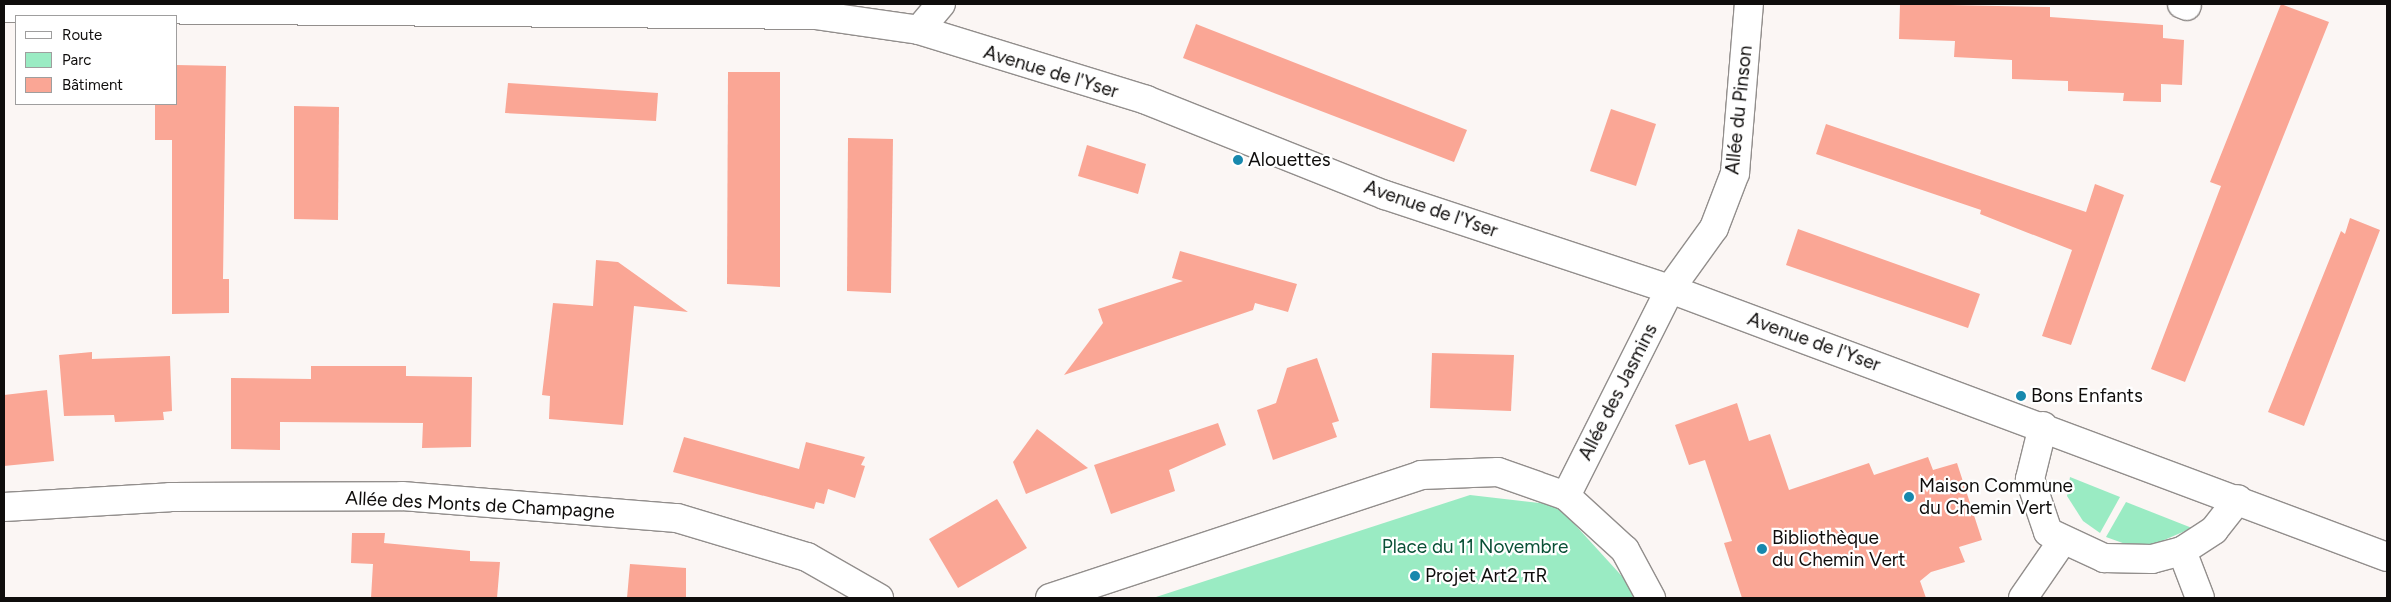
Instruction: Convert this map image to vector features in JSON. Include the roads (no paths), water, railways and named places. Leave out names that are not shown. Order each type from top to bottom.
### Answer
[{"type":"street","points":[[919,30],[941,4]]},
{"type":"street","name":"Allée du Pinson","points":[[1670,289],[1714,228],[1735,173],[1749,4]]},
{"type":"street","name":"Avenue de l'Yser","points":[[4,8],[258,14],[815,15],[919,30],[1146,100],[1385,195],[1670,289],[2044,426],[2387,557]]},
{"type":"street","name":"Allée des Jasmins","points":[[1566,496],[1670,289]]},
{"type":"street","points":[[2044,426],[2030,479],[2048,532],[2104,558],[2152,559],[2182,551],[2214,530],[2238,499]]},
{"type":"street","points":[[1050,598],[1421,475],[1498,472],[1566,496],[1626,550],[1651,598]]},
{"type":"street","name":"Allée des Monts de Champagne","points":[[4,507],[170,497],[402,496],[677,518],[807,557],[879,598]]},
{"type":"street","points":[[2023,598],[2063,540]]},
{"type":"street","points":[[2182,551],[2200,598]]},
{"type":"place","name":"Alouettes","points":[[1238,160]]},
{"type":"place","name":"Bons Enfants","points":[[2021,396]]},
{"type":"place","name":"Maison Commune du Chemin Vert","points":[[1909,497]]},
{"type":"place","name":"Bibliothèque du Chemin Vert","points":[[1762,549]]},
{"type":"place","name":"Projet Art2 πR","points":[[1415,576]]},
{"type":"park label","name":"Place du 11 Novembre","points":[[1475,547]]}]
